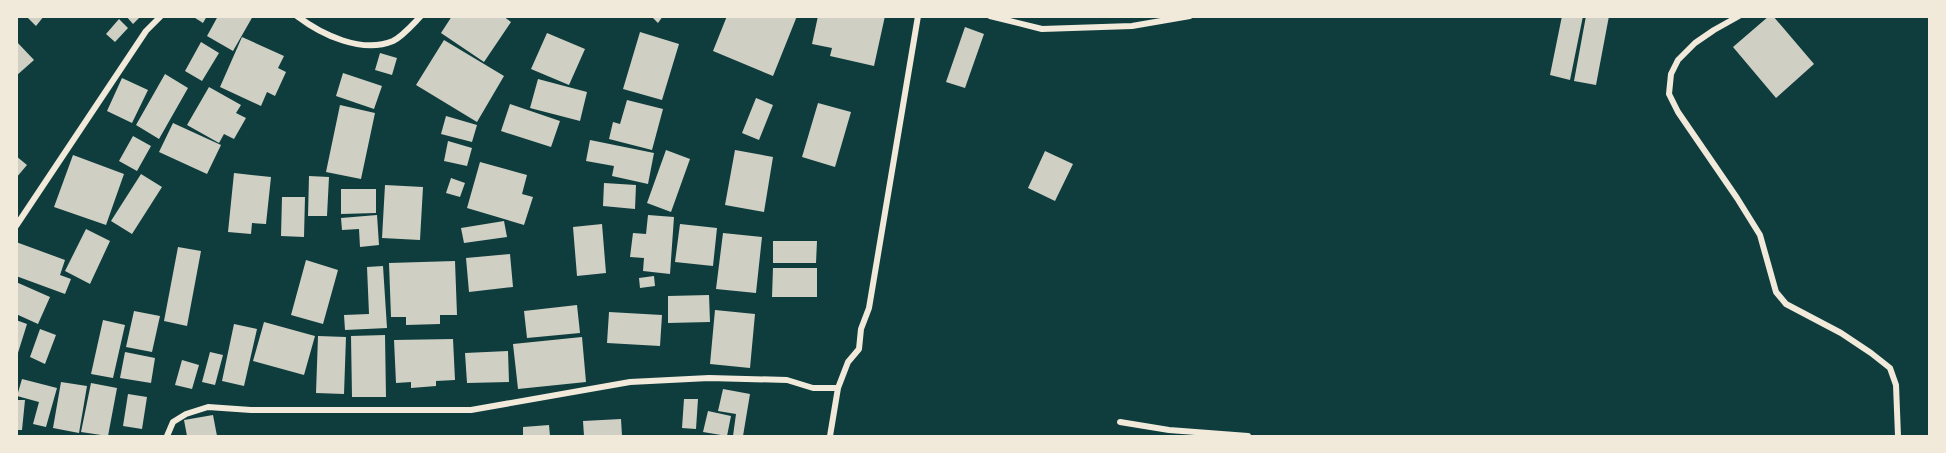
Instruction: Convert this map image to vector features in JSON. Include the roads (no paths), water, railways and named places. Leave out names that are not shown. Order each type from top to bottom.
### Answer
[{"type":"street","points":[[16,226],[146,31],[161,16]]},
{"type":"street","points":[[297,16],[308,25],[340,40],[367,45],[381,45],[395,40],[421,16]]},
{"type":"street","points":[[830,436],[838,388],[848,363],[859,349],[861,329],[869,308],[918,16]]},
{"type":"street","points":[[990,16],[1042,29],[1132,26],[1190,16]]},
{"type":"street","points":[[1740,16],[1695,43],[1678,60],[1671,74],[1669,94],[1678,112],[1760,235],[1776,292],[1786,304],[1841,333],[1890,368],[1896,385],[1898,436]]},
{"type":"street","points":[[167,436],[173,422],[186,414],[208,408],[471,410],[630,382],[709,378],[787,380],[813,388],[838,388]]},
{"type":"street","points":[[1120,422],[1169,430],[1248,436]]}]
